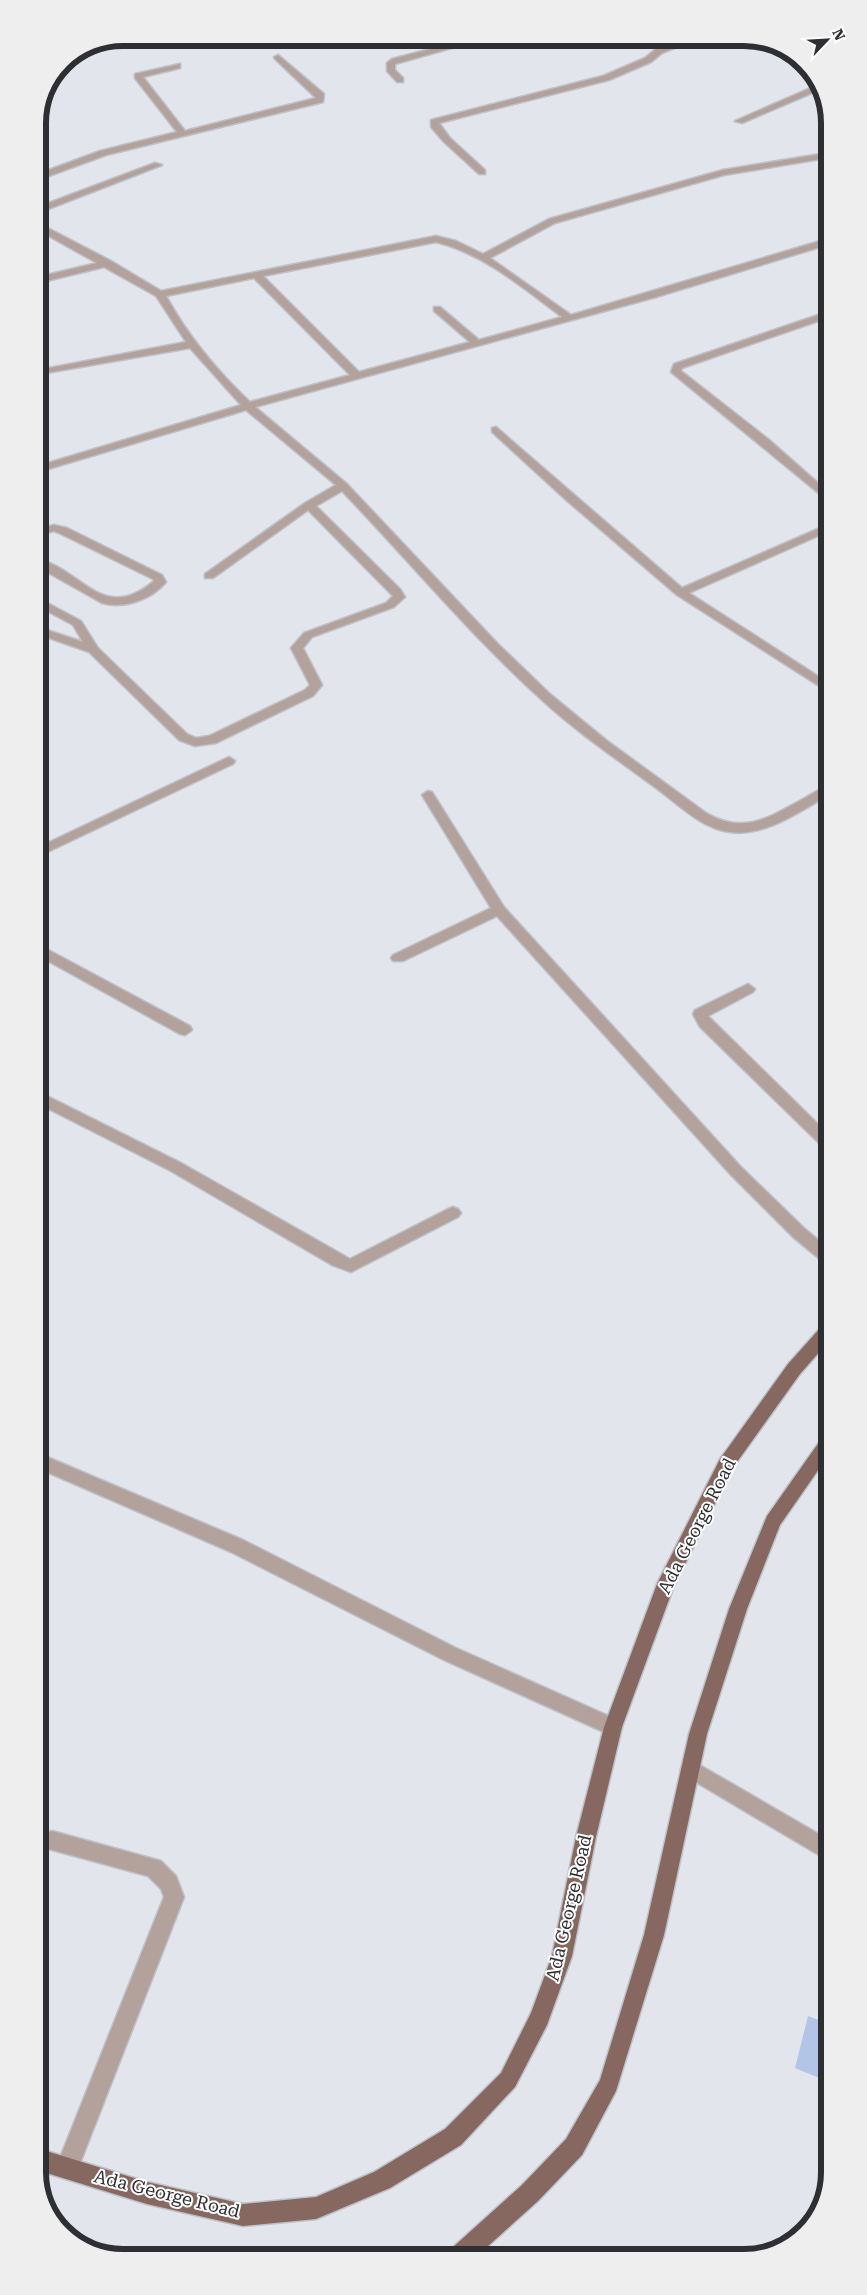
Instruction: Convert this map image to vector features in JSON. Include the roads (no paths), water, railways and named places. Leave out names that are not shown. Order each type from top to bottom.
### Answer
[{"type":"main road","name":"Ada George Road","points":[[46,2162],[147,2193],[243,2215],[316,2208],[382,2180],[453,2137],[508,2080],[540,2018],[562,1956],[586,1837],[613,1727],[666,1584],[726,1464],[794,1369],[821,1339]]},
{"type":"main road","points":[[468,2249],[530,2193],[574,2147],[608,2084],[654,1935],[698,1734],[738,1609],[773,1521],[821,1453]]},
{"type":"street","points":[[400,80],[392,71],[392,63],[394,61],[453,46]]},
{"type":"street","points":[[482,172],[444,137],[435,127],[434,122],[606,78],[648,60],[659,51],[673,46]]},
{"type":"street","points":[[46,174],[102,153],[320,100],[321,96],[278,57]]},
{"type":"street","points":[[177,66],[140,74],[138,78],[183,134]]},
{"type":"street","points":[[740,121],[813,90]]},
{"type":"street","points":[[483,258],[552,222],[723,173],[821,156]]},
{"type":"street","points":[[46,207],[158,165]]},
{"type":"street","points":[[46,230],[160,294],[168,311],[193,344],[247,406],[343,486],[442,593],[547,698],[628,762],[711,820],[728,828],[741,829],[768,821],[821,794]]},
{"type":"street","points":[[160,294],[436,239],[446,241],[483,258],[569,318]]},
{"type":"street","points":[[46,467],[247,406],[478,344],[821,244]]},
{"type":"street","points":[[46,278],[108,264]]},
{"type":"street","points":[[258,276],[358,377]]},
{"type":"street","points":[[437,309],[478,344]]},
{"type":"street","points":[[821,317],[751,342],[688,360],[677,366],[676,372],[764,441],[821,492]]},
{"type":"street","points":[[46,372],[193,344]]},
{"type":"street","points":[[496,430],[569,497],[681,593],[821,683]]},
{"type":"street","points":[[209,576],[309,505],[343,486]]},
{"type":"street","points":[[46,606],[77,623],[94,650],[184,737],[195,742],[212,740],[309,693],[316,685],[314,677],[301,659],[297,648],[308,635],[390,605],[399,597],[396,591],[309,505]]},
{"type":"street","points":[[46,530],[54,528],[63,530],[158,577],[160,582],[124,602],[114,603],[106,601],[46,567]]},
{"type":"street","points":[[681,593],[821,531]]},
{"type":"street","points":[[46,624],[61,614]]},
{"type":"street","points":[[46,632],[94,650]]},
{"type":"street","points":[[46,849],[230,761]]},
{"type":"street","points":[[428,795],[499,910],[736,1171],[821,1251]]},
{"type":"street","points":[[398,958],[499,910]]},
{"type":"street","points":[[46,954],[185,1030]]},
{"type":"street","points":[[748,989],[700,1014],[705,1023],[821,1136]]},
{"type":"street","points":[[46,1102],[176,1167],[338,1261],[351,1266],[453,1213]]},
{"type":"street","points":[[46,1464],[237,1546],[450,1654],[613,1727]]},
{"type":"street","points":[[691,1769],[821,1846]]},
{"type":"street","points":[[52,1841],[154,1868],[169,1883],[174,1897],[67,2168]]},
{"type":"water","points":[[808,2016],[821,2021],[821,2079],[795,2068]]}]
